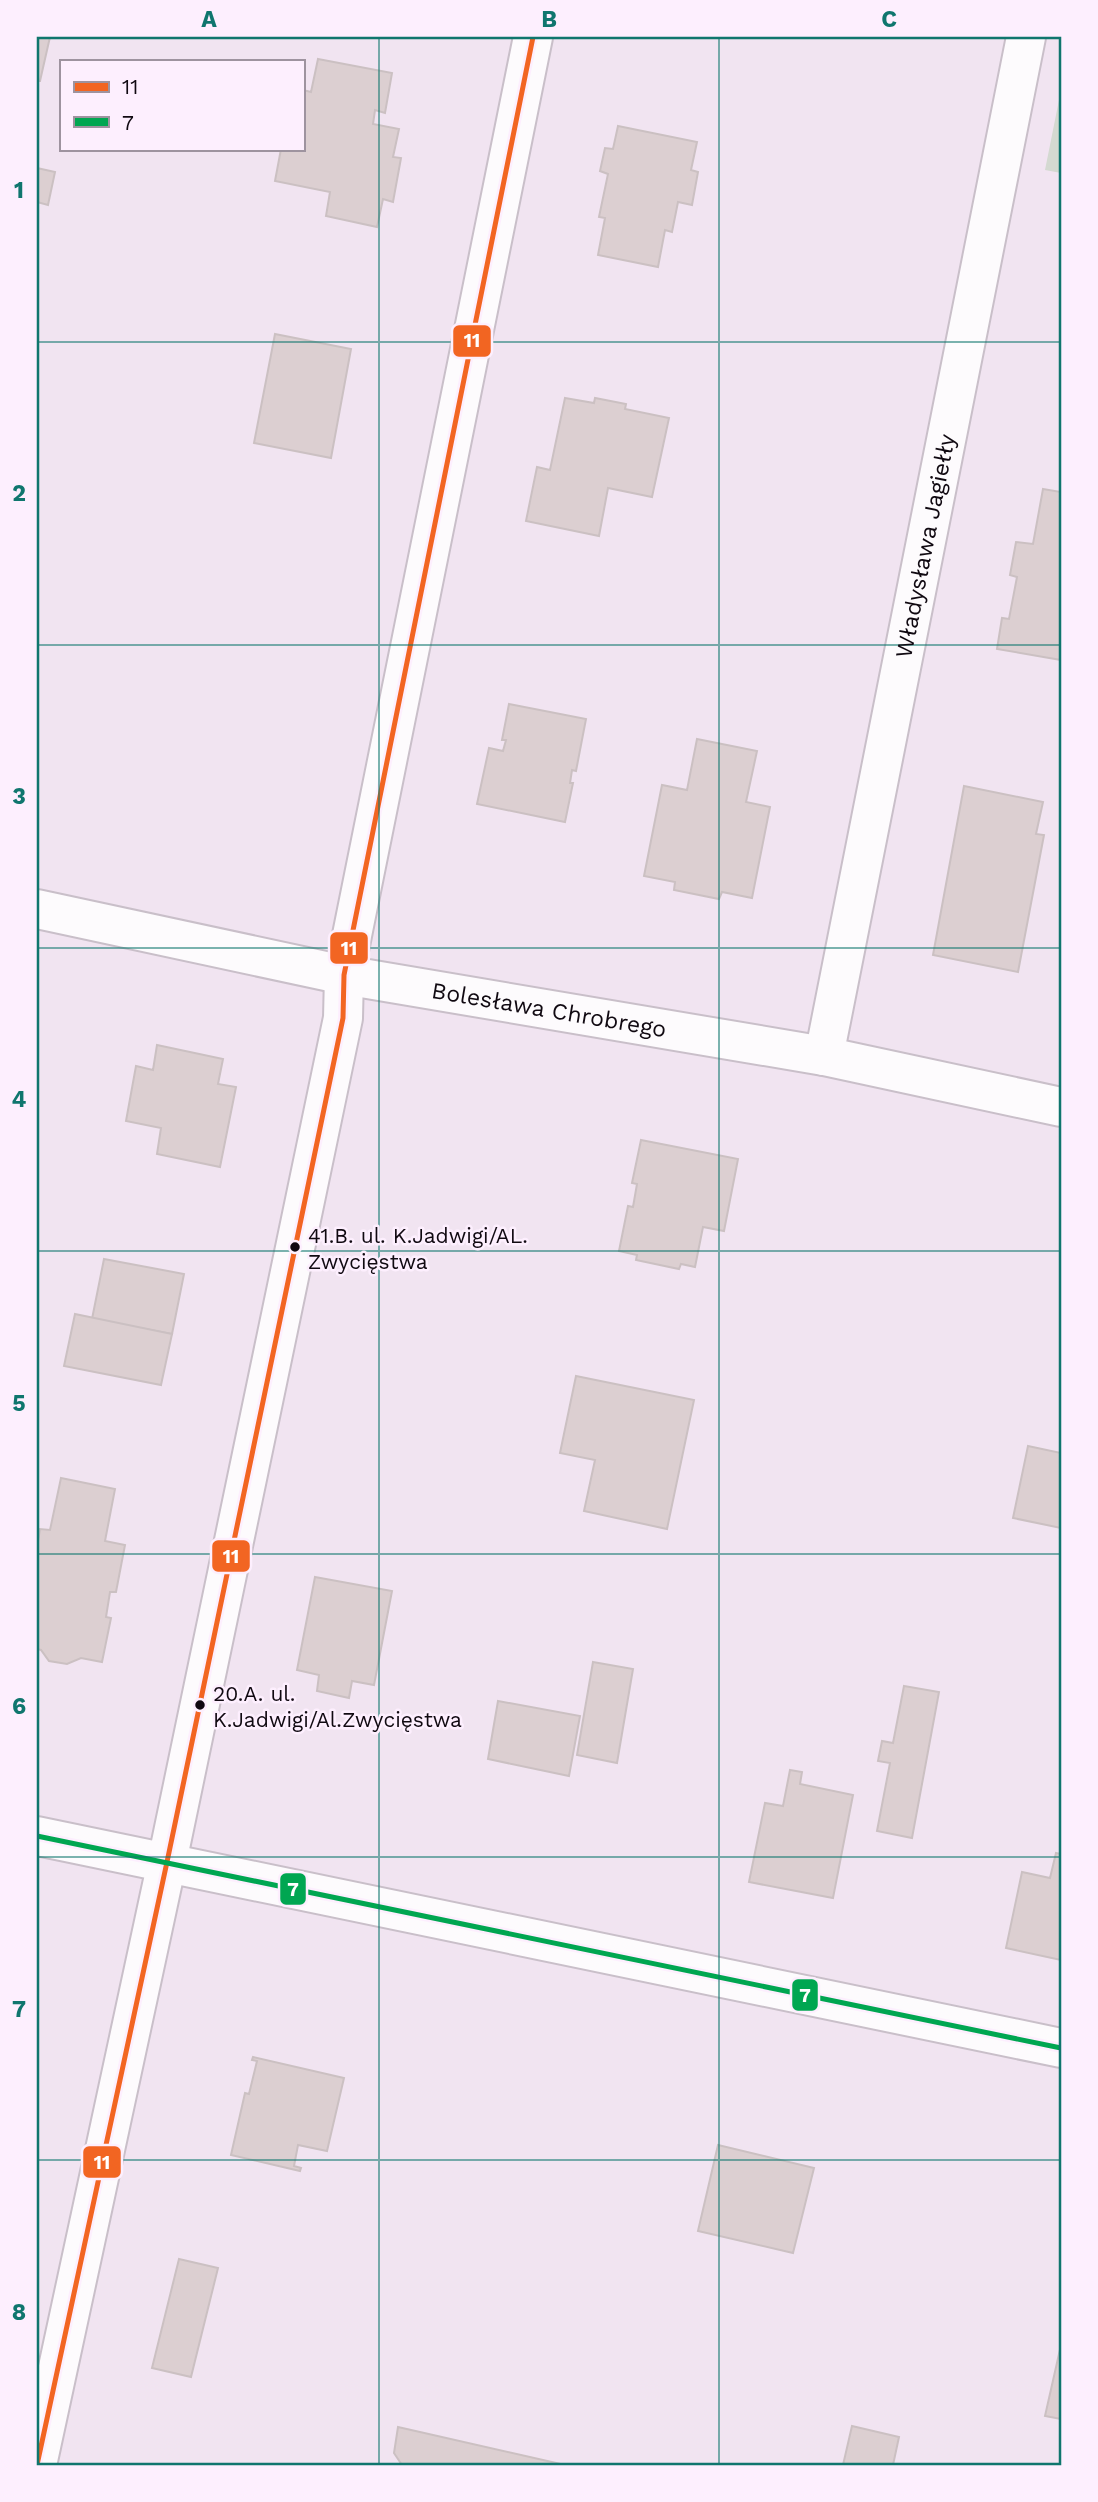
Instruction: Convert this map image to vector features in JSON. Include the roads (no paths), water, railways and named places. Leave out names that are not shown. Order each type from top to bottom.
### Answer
[{"type":"street","points":[[37,2465],[167,1862],[343,1018],[344,975],[533,37]]},
{"type":"street","name":"Władysława Jagiełły","points":[[824,1056],[1026,37]]},
{"type":"street","name":"Bolesława Chrobrego","points":[[37,909],[344,975],[824,1056],[1061,1107]]},
{"type":"street","points":[[37,1836],[1061,2048]]},
{"type":"place","name":"41.B. ul. K.Jadwigi/AL. Zwycięstwa","points":[[295,1247]]},
{"type":"place","name":"20.A. ul. K.Jadwigi/Al.Zwycięstwa","points":[[200,1705]]}]
